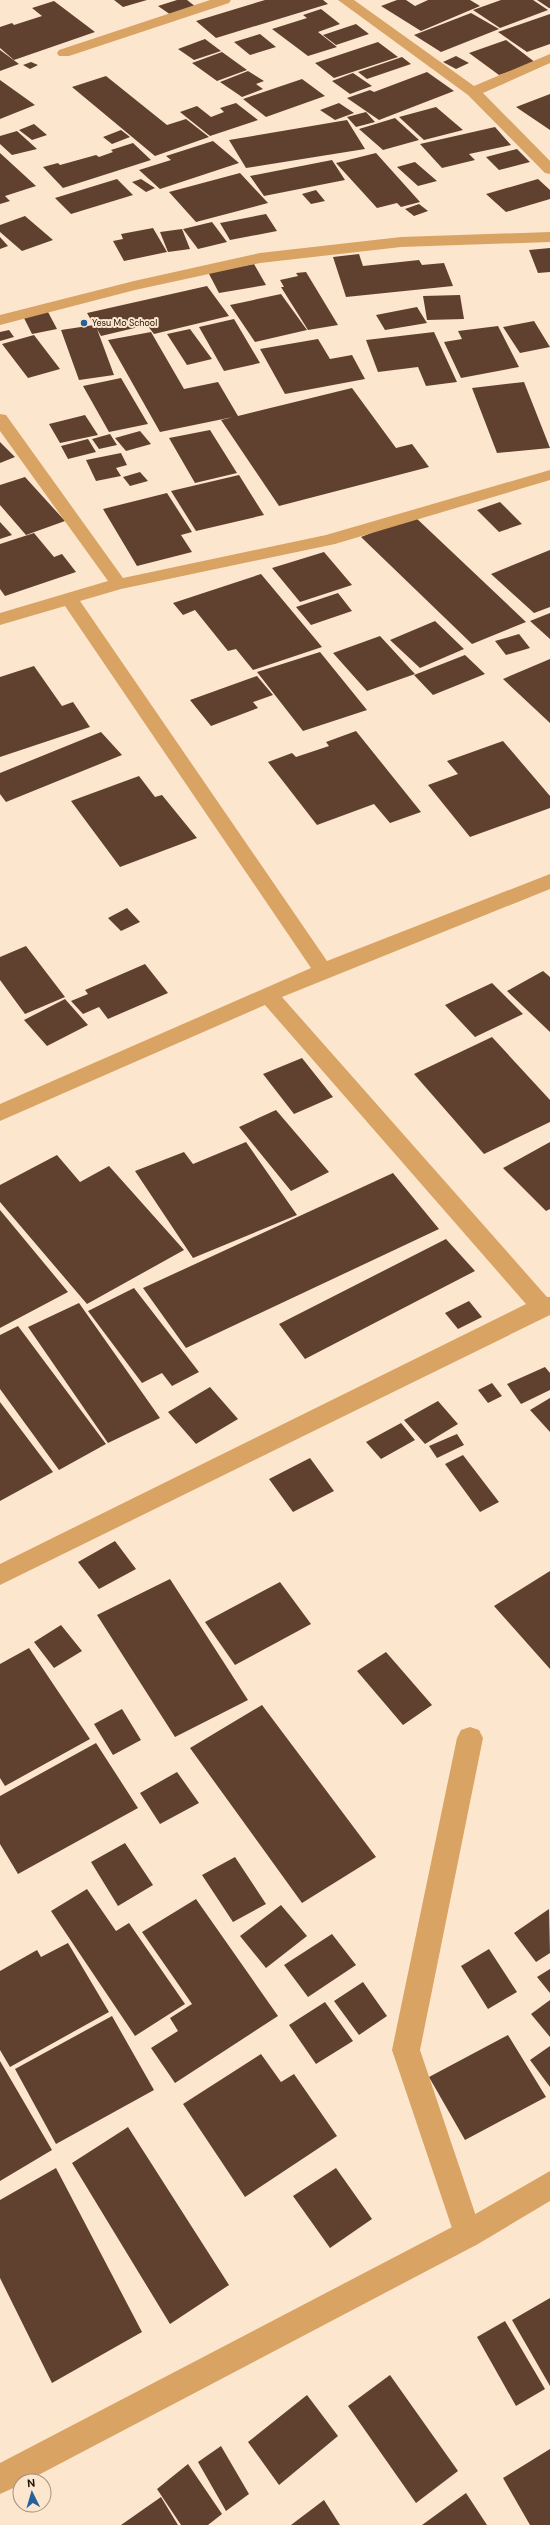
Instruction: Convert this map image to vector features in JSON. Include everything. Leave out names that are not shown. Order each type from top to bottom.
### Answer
[{"type":"street","points":[[64,53],[224,0]]},
{"type":"street","points":[[345,0],[473,92],[508,124],[550,170]]},
{"type":"street","points":[[473,92],[550,58]]},
{"type":"street","points":[[0,320],[134,286],[260,258],[401,242],[550,237]]},
{"type":"street","points":[[0,419],[119,584]]},
{"type":"street","points":[[0,619],[119,584],[329,540],[550,475]]},
{"type":"street","points":[[69,599],[323,971]]},
{"type":"street","points":[[0,1113],[323,971],[550,880]]},
{"type":"street","points":[[0,1576],[546,1307],[268,995]]},
{"type":"street","points":[[468,2234],[406,2050],[470,1738]]},
{"type":"street","points":[[0,2479],[468,2234],[550,2185]]},
{"type":"building","points":[[114,0],[147,0],[123,7]]},
{"type":"building","points":[[177,0],[187,0],[196,7],[171,15],[158,6]]},
{"type":"building","points":[[265,0],[323,0],[328,4],[216,38],[196,21]]},
{"type":"building","points":[[397,0],[406,0],[415,6],[428,0],[470,0],[480,6],[421,31],[381,6]]},
{"type":"building","points":[[501,0],[533,0],[548,10],[500,28],[473,10]]},
{"type":"building","points":[[537,0],[550,0],[550,8],[549,8]]},
{"type":"building","points":[[54,1],[95,32],[14,60],[0,48],[0,27],[12,23],[14,25],[42,16],[32,8]]},
{"type":"building","points":[[321,9],[340,24],[318,32],[337,47],[308,56],[272,29],[307,18],[303,15]]},
{"type":"building","points":[[471,13],[499,29],[441,52],[414,35]]},
{"type":"building","points":[[550,14],[550,44],[527,52],[498,32]]},
{"type":"building","points":[[356,24],[369,34],[336,45],[323,35]]},
{"type":"building","points":[[260,34],[276,47],[250,55],[234,42]]},
{"type":"building","points":[[205,39],[221,51],[194,60],[178,49]]},
{"type":"building","points":[[506,40],[536,63],[499,75],[469,53]]},
{"type":"building","points":[[378,42],[398,57],[334,78],[315,63]]},
{"type":"building","points":[[0,50],[19,64],[0,71]]},
{"type":"building","points":[[222,52],[247,70],[217,81],[192,63]]},
{"type":"building","points":[[456,56],[469,63],[456,69],[443,62]]},
{"type":"building","points":[[402,57],[411,64],[367,79],[358,72]]},
{"type":"building","points":[[31,62],[38,65],[30,69],[23,65]]},
{"type":"building","points":[[248,71],[264,81],[256,84],[263,89],[242,97],[220,82]]},
{"type":"building","points":[[427,72],[454,91],[379,120],[347,98],[370,90],[374,92]]},
{"type":"building","points":[[353,73],[372,86],[350,94],[332,81]]},
{"type":"building","points":[[106,76],[167,125],[186,119],[209,137],[155,156],[72,87]]},
{"type":"building","points":[[302,79],[325,96],[266,117],[243,99]]},
{"type":"building","points":[[0,80],[35,105],[0,119]]},
{"type":"building","points":[[550,94],[550,130],[516,107]]},
{"type":"building","points":[[236,103],[258,120],[210,136],[180,112],[197,106],[211,117],[224,112],[220,108]]},
{"type":"building","points":[[339,103],[354,113],[335,120],[320,110]]},
{"type":"building","points":[[436,107],[463,130],[424,140],[399,117]]},
{"type":"building","points":[[366,112],[375,122],[356,127],[347,117]]},
{"type":"building","points":[[395,118],[419,140],[383,150],[359,129]]},
{"type":"building","points":[[347,120],[365,149],[246,168],[229,140]]},
{"type":"building","points":[[34,124],[47,135],[32,140],[19,130]]},
{"type":"building","points":[[495,127],[511,145],[469,154],[475,160],[442,168],[420,144]]},
{"type":"building","points":[[121,130],[130,137],[112,144],[103,137]]},
{"type":"building","points":[[17,131],[37,149],[12,155],[0,144],[0,136]]},
{"type":"building","points":[[213,141],[239,163],[160,189],[139,170],[171,160],[166,156]]},
{"type":"building","points":[[133,143],[151,160],[63,188],[43,167],[58,163],[60,165],[96,155],[99,157],[113,152],[111,150]]},
{"type":"building","points":[[517,149],[530,162],[499,170],[486,157]]},
{"type":"building","points":[[0,153],[36,186],[5,196],[10,201],[0,204]]},
{"type":"building","points":[[376,153],[420,202],[401,207],[397,203],[377,208],[336,163]]},
{"type":"building","points":[[332,160],[345,180],[264,196],[250,176]]},
{"type":"building","points":[[415,162],[437,181],[418,186],[397,167]]},
{"type":"building","points":[[240,173],[268,203],[196,222],[169,192]]},
{"type":"building","points":[[117,179],[133,195],[71,214],[55,198]]},
{"type":"building","points":[[141,179],[155,188],[146,192],[132,182]]},
{"type":"building","points":[[538,179],[550,190],[550,199],[506,212],[486,194]]},
{"type":"building","points":[[316,190],[325,201],[311,204],[302,194]]},
{"type":"building","points":[[419,204],[428,211],[414,216],[405,209]]},
{"type":"building","points":[[266,214],[277,231],[230,240],[220,223]]},
{"type":"building","points":[[25,216],[53,240],[22,251],[0,232],[0,225]]},
{"type":"building","points":[[212,222],[227,242],[198,249],[183,229]]},
{"type":"building","points":[[153,228],[167,252],[124,261],[113,241],[123,239],[121,234]]},
{"type":"building","points":[[182,229],[190,249],[168,252],[160,232]]},
{"type":"building","points":[[0,237],[8,246],[0,249]]},
{"type":"building","points":[[550,248],[550,272],[538,273],[529,250]]},
{"type":"building","points":[[359,254],[363,266],[419,260],[422,265],[444,263],[453,286],[346,297],[333,257]]},
{"type":"building","points":[[254,264],[266,285],[219,293],[208,272]]},
{"type":"building","points":[[306,272],[338,325],[308,330],[281,287],[284,287],[280,280],[298,276],[296,273]]},
{"type":"building","points":[[207,286],[229,316],[154,334],[147,325],[101,336],[97,329],[114,375],[79,380],[61,330],[94,325],[87,313]]},
{"type":"building","points":[[281,294],[307,330],[255,342],[230,305]]},
{"type":"building","points":[[460,295],[464,319],[427,320],[423,296]]},
{"type":"building","points":[[417,307],[427,323],[385,330],[376,315]]},
{"type":"building","points":[[48,312],[57,329],[32,334],[23,316]]},
{"type":"building","points":[[234,319],[260,363],[224,371],[199,327]]},
{"type":"building","points":[[534,321],[550,347],[520,353],[503,327]]},
{"type":"building","points":[[498,326],[519,367],[461,378],[444,342],[462,339],[458,331]]},
{"type":"building","points":[[190,329],[212,359],[187,365],[167,334]]},
{"type":"building","points":[[9,330],[14,337],[0,341],[0,332]]},
{"type":"building","points":[[151,332],[184,389],[218,382],[238,416],[352,388],[396,448],[412,444],[429,467],[279,506],[221,420],[233,417],[160,432],[108,340]]},
{"type":"building","points":[[434,332],[457,382],[426,386],[418,367],[378,372],[366,340]]},
{"type":"building","points":[[34,335],[60,369],[28,378],[2,344]]},
{"type":"building","points":[[318,339],[330,359],[352,355],[365,379],[285,394],[260,349]]},
{"type":"building","points":[[121,378],[148,424],[109,432],[83,386]]},
{"type":"building","points":[[524,382],[550,448],[497,453],[472,388]]},
{"type":"building","points":[[85,415],[98,435],[60,443],[49,424]]},
{"type":"building","points":[[210,430],[237,473],[195,483],[169,438]]},
{"type":"building","points":[[140,431],[151,444],[126,451],[115,438]]},
{"type":"building","points":[[110,434],[117,445],[99,449],[92,439]]},
{"type":"building","points":[[88,439],[96,452],[68,459],[61,446]]},
{"type":"building","points":[[0,442],[15,457],[0,463]]},
{"type":"building","points":[[121,453],[127,465],[116,468],[121,476],[96,481],[86,460]]},
{"type":"building","points":[[140,472],[148,481],[130,486],[123,477]]},
{"type":"building","points":[[239,475],[264,515],[196,531],[171,491]]},
{"type":"building","points":[[25,477],[65,521],[26,535],[0,505],[0,485]]},
{"type":"building","points":[[167,493],[192,532],[181,535],[192,552],[137,566],[103,509]]},
{"type":"building","points":[[500,502],[522,524],[499,532],[477,510]]},
{"type":"building","points":[[414,516],[526,622],[472,644],[361,537]]},
{"type":"building","points":[[0,522],[12,535],[0,539]]},
{"type":"building","points":[[34,533],[54,557],[62,554],[76,572],[5,596],[0,589],[0,544]]},
{"type":"building","points":[[550,550],[550,607],[534,613],[491,574]]},
{"type":"building","points":[[324,552],[352,585],[300,602],[272,568]]},
{"type":"building","points":[[261,574],[322,647],[253,670],[236,649],[228,651],[195,610],[183,615],[173,603]]},
{"type":"building","points":[[338,593],[352,611],[311,625],[296,607]]},
{"type":"building","points":[[550,613],[550,639],[530,621]]},
{"type":"building","points":[[435,621],[464,649],[420,668],[390,640]]},
{"type":"building","points":[[519,634],[530,648],[506,655],[495,641]]},
{"type":"building","points":[[380,636],[415,674],[367,691],[333,653]]},
{"type":"building","points":[[320,652],[367,710],[303,731],[257,672]]},
{"type":"building","points":[[465,655],[485,674],[433,695],[414,675]]},
{"type":"building","points":[[550,659],[550,723],[503,679]]},
{"type":"building","points":[[34,666],[62,706],[73,702],[90,727],[0,757],[0,677]]},
{"type":"building","points":[[257,676],[273,695],[253,702],[258,708],[211,726],[190,700]]},
{"type":"building","points":[[356,731],[421,812],[390,823],[374,804],[317,825],[268,762],[292,753],[296,757],[329,746],[326,742]]},
{"type":"building","points":[[101,732],[122,755],[6,802],[0,794],[0,773]]},
{"type":"building","points":[[503,741],[550,796],[550,808],[470,837],[428,785],[458,774],[447,761]]},
{"type":"building","points":[[139,776],[155,797],[162,795],[197,838],[120,867],[71,801]]},
{"type":"building","points":[[127,908],[140,922],[121,931],[108,918]]},
{"type":"building","points":[[26,946],[65,997],[25,1014],[0,980],[0,957]]},
{"type":"building","points":[[145,964],[168,993],[108,1019],[99,1007],[83,1014],[71,1001],[88,994],[85,990]]},
{"type":"building","points":[[543,971],[550,977],[550,1032],[507,991]]},
{"type":"building","points":[[492,983],[523,1014],[475,1037],[445,1005]]},
{"type":"building","points":[[65,999],[88,1025],[47,1046],[24,1020]]},
{"type":"building","points":[[492,1037],[550,1100],[550,1122],[484,1154],[414,1074]]},
{"type":"building","points":[[302,1058],[333,1097],[294,1114],[263,1074]]},
{"type":"building","points":[[276,1110],[329,1172],[291,1191],[239,1127]]},
{"type":"building","points":[[246,1142],[297,1215],[193,1258],[135,1171],[184,1152],[193,1164]]},
{"type":"building","points":[[550,1142],[550,1209],[546,1211],[503,1168]]},
{"type":"building","points":[[57,1155],[80,1182],[109,1166],[184,1250],[87,1304],[0,1202],[0,1185]]},
{"type":"building","points":[[393,1173],[439,1229],[186,1348],[143,1288]]},
{"type":"building","points":[[0,1210],[68,1292],[0,1328]]},
{"type":"building","points":[[446,1239],[475,1271],[305,1359],[279,1324]]},
{"type":"building","points":[[134,1288],[199,1372],[172,1386],[162,1373],[142,1383],[88,1311]]},
{"type":"building","points":[[469,1301],[482,1317],[458,1329],[445,1313]]},
{"type":"building","points":[[79,1303],[160,1418],[108,1443],[28,1327]]},
{"type":"building","points":[[18,1326],[106,1444],[59,1470],[0,1389],[0,1335]]},
{"type":"building","points":[[545,1367],[550,1373],[550,1390],[521,1404],[507,1384]]},
{"type":"building","points":[[492,1383],[502,1396],[488,1403],[478,1390]]},
{"type":"building","points":[[210,1387],[238,1419],[196,1444],[168,1412]]},
{"type":"building","points":[[550,1398],[550,1432],[530,1410]]},
{"type":"building","points":[[438,1401],[458,1424],[425,1444],[404,1420]]},
{"type":"building","points":[[0,1402],[53,1472],[0,1501]]},
{"type":"building","points":[[401,1423],[415,1440],[381,1459],[366,1442]]},
{"type":"building","points":[[457,1434],[464,1445],[437,1458],[429,1446]]},
{"type":"building","points":[[463,1455],[499,1502],[480,1512],[445,1464]]},
{"type":"building","points":[[310,1458],[334,1491],[293,1512],[269,1479]]},
{"type":"building","points":[[115,1541],[136,1569],[99,1589],[78,1562]]},
{"type":"building","points":[[550,1571],[550,1669],[494,1606]]},
{"type":"building","points":[[170,1579],[248,1700],[175,1737],[97,1615]]},
{"type":"building","points":[[280,1582],[311,1624],[235,1665],[205,1622]]},
{"type":"building","points":[[61,1625],[82,1651],[54,1668],[34,1642]]},
{"type":"building","points":[[29,1648],[90,1739],[5,1786],[0,1778],[0,1664]]},
{"type":"building","points":[[386,1652],[432,1705],[403,1725],[357,1671]]},
{"type":"building","points":[[262,1705],[376,1857],[302,1903],[190,1748]]},
{"type":"building","points":[[122,1709],[141,1740],[113,1755],[94,1724]]},
{"type":"building","points":[[96,1743],[138,1808],[18,1874],[0,1844],[0,1796]]},
{"type":"building","points":[[177,1772],[199,1803],[160,1824],[140,1793]]},
{"type":"building","points":[[125,1843],[153,1885],[118,1906],[91,1862]]},
{"type":"building","points":[[235,1857],[266,1904],[233,1922],[202,1875]]},
{"type":"building","points":[[87,1889],[116,1931],[129,1923],[185,2004],[135,2036],[51,1911]]},
{"type":"building","points":[[196,1899],[278,2016],[175,2083],[151,2048],[178,2031],[170,2018],[192,2004],[142,1932]]},
{"type":"building","points":[[281,1905],[307,1936],[266,1968],[240,1936]]},
{"type":"building","points":[[549,1909],[550,1953],[536,1962],[514,1933]]},
{"type":"building","points":[[332,1934],[356,1965],[308,1997],[284,1965]]},
{"type":"building","points":[[68,1943],[109,2012],[10,2067],[0,2050],[0,1971],[37,1950],[41,1957]]},
{"type":"building","points":[[489,1949],[517,1992],[488,2009],[461,1966]]},
{"type":"building","points":[[550,1969],[550,1993],[537,1977]]},
{"type":"building","points":[[363,1982],[387,2016],[359,2035],[334,2001]]},
{"type":"building","points":[[550,2000],[550,2037],[531,2014]]},
{"type":"building","points":[[325,2002],[353,2041],[316,2064],[289,2025]]},
{"type":"building","points":[[112,2016],[154,2090],[56,2144],[15,2069]]},
{"type":"building","points":[[508,2035],[546,2097],[465,2140],[429,2077]]},
{"type":"building","points":[[550,2046],[550,2087],[530,2060]]},
{"type":"building","points":[[261,2054],[281,2082],[294,2074],[337,2136],[245,2197],[183,2104]]},
{"type":"building","points":[[0,2061],[52,2150],[0,2181]]},
{"type":"building","points":[[128,2127],[229,2285],[170,2324],[72,2163]]},
{"type":"building","points":[[56,2168],[142,2332],[52,2383],[0,2278],[0,2200]]},
{"type":"building","points":[[336,2168],[372,2219],[330,2248],[293,2196]]},
{"type":"building","points":[[550,2298],[550,2386],[512,2320]]},
{"type":"building","points":[[505,2321],[545,2389],[516,2406],[477,2337]]},
{"type":"building","points":[[390,2375],[458,2471],[416,2503],[348,2406]]},
{"type":"building","points":[[307,2395],[338,2436],[279,2485],[248,2442]]},
{"type":"building","points":[[221,2446],[249,2494],[226,2511],[198,2462]]},
{"type":"building","points":[[550,2449],[550,2525],[530,2525],[503,2478]]},
{"type":"building","points":[[188,2464],[222,2514],[208,2525],[181,2525],[157,2489]]},
{"type":"building","points":[[466,2493],[487,2525],[422,2525]]},
{"type":"building","points":[[161,2497],[178,2525],[121,2525]]},
{"type":"building","points":[[324,2500],[340,2525],[291,2525]]},
{"type":"place","name":"Yesu Mo School","points":[[84,323]]}]
